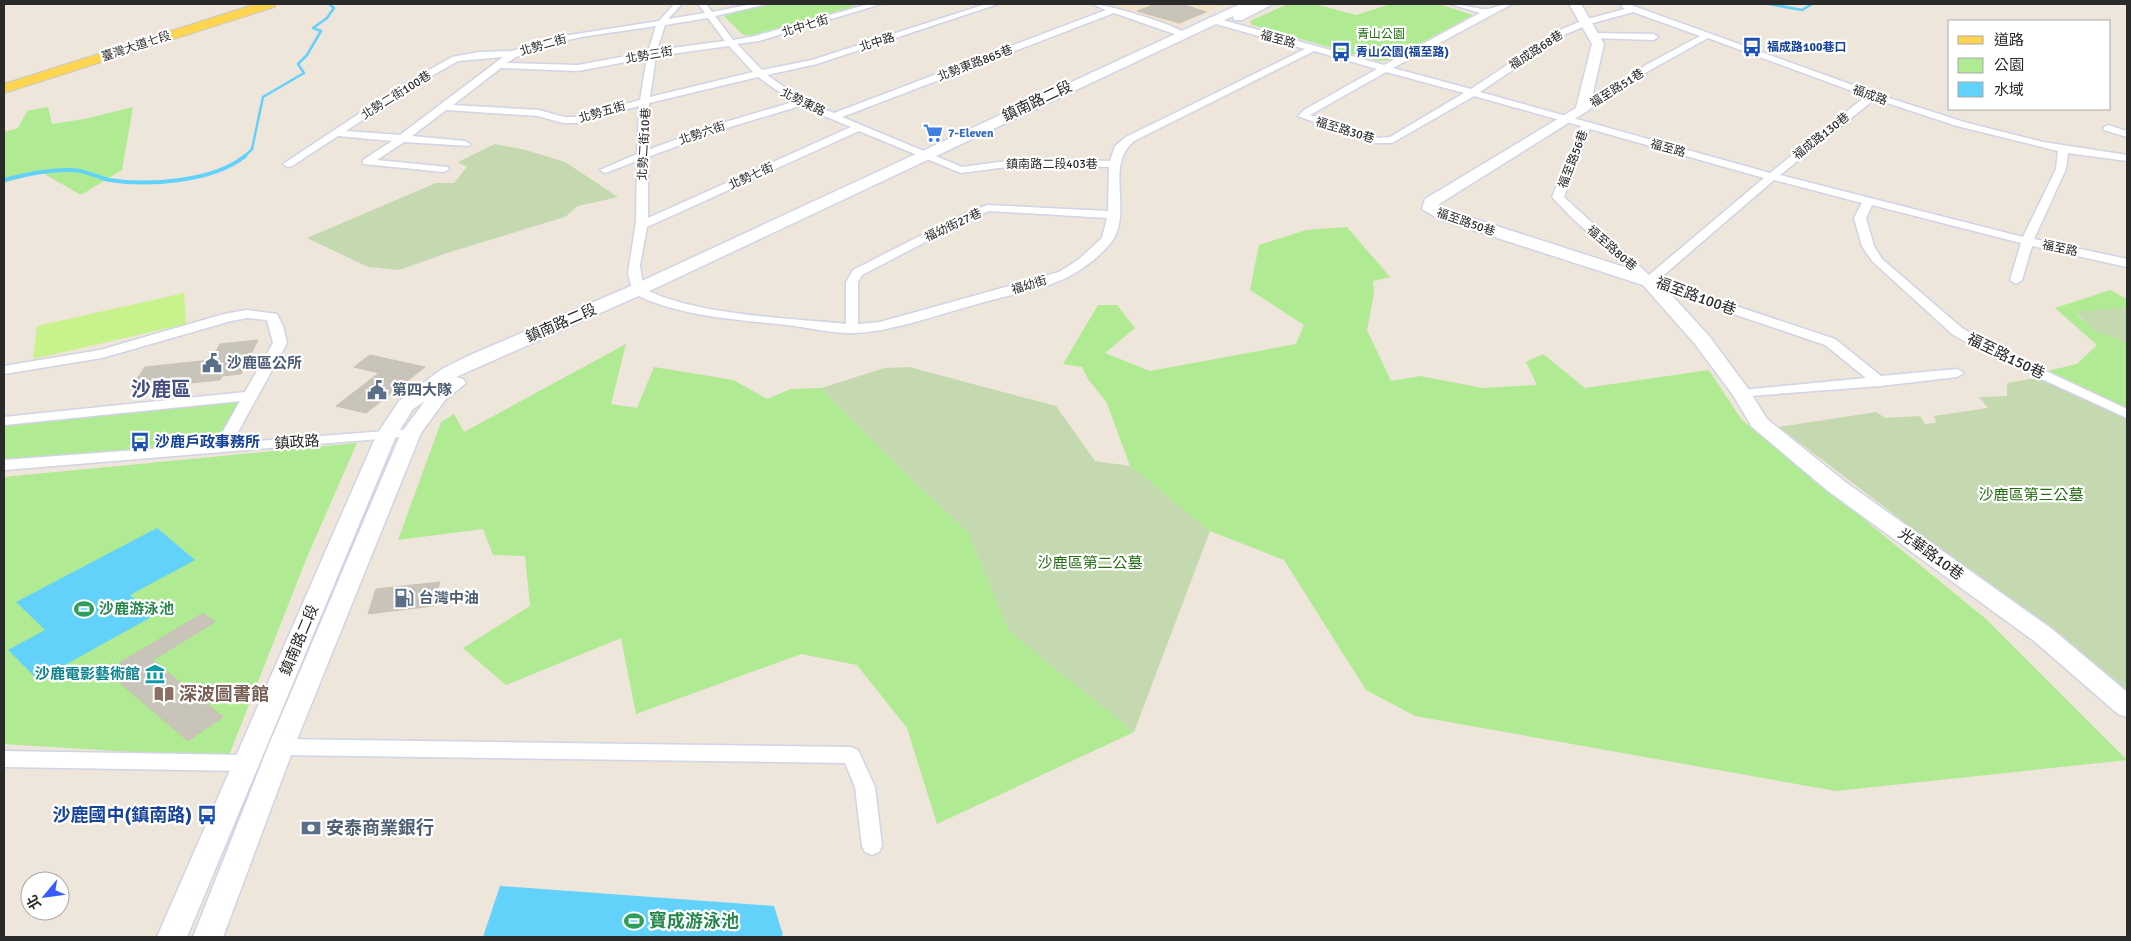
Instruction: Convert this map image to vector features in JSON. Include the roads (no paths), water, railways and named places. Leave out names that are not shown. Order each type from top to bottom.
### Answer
[{"type":"main road","name":"臺灣大道七段","points":[[4,77],[229,4]]},
{"type":"main road","name":"臺灣大道七段","points":[[4,77],[239,4]]},
{"type":"main road","name":"臺灣大道七段","points":[[4,87],[256,4]]},
{"type":"main road","name":"臺灣大道七段","points":[[4,87],[269,4]]},
{"type":"street","name":"北勢二街10巷","points":[[643,293],[633,281],[642,225],[642,154],[651,54],[662,23],[678,4]]},
{"type":"street","name":"北勢東路","points":[[702,4],[758,74],[780,92],[801,103],[929,156]]},
{"type":"street","name":"北勢二街","points":[[444,169],[367,162],[403,138],[513,54],[557,40],[710,15],[763,4]]},
{"type":"street","name":"北中七街","points":[[732,43],[780,33],[877,4]]},
{"type":"street","points":[[971,4],[983,8]]},
{"type":"street","name":"北中路","points":[[758,74],[814,62],[994,4]]},
{"type":"street","points":[[1096,4],[1183,34]]},
{"type":"street","name":"鎮南路二段","points":[[929,156],[1218,22],[1249,4]]},
{"type":"street","name":"鎮南路二段","points":[[208,937],[281,747],[411,433],[438,396],[477,370],[643,293],[1183,34],[1267,4]]},
{"type":"street","points":[[1455,4],[1487,12]]},
{"type":"street","points":[[1388,69],[1487,12],[1508,4]]},
{"type":"street","name":"福至路51巷","points":[[1575,4],[1598,44],[1584,117]]},
{"type":"street","name":"福成路","points":[[1620,4],[1950,122],[2063,149],[2127,158]]},
{"type":"street","name":"福成路68巷","points":[[1472,93],[1563,32],[1587,22],[1634,9]]},
{"type":"street","name":"北勢東路865巷","points":[[835,116],[1115,10]]},
{"type":"street","name":"福至路","points":[[1218,22],[1568,119]]},
{"type":"street","points":[[1594,36],[1654,37]]},
{"type":"street","name":"福至路51巷","points":[[1584,117],[1649,67],[1706,36]]},
{"type":"street","name":"北勢三街","points":[[497,66],[566,69],[651,54],[732,43]]},
{"type":"street","name":"福幼街","points":[[643,293],[714,313],[852,329],[881,326],[1063,275],[1082,263],[1107,239],[1114,215],[1114,164],[1119,148],[1130,139],[1312,49]]},
{"type":"street","name":"北勢二街100巷","points":[[288,164],[404,88],[455,59],[479,55],[513,54]]},
{"type":"street","name":"福至路30巷","points":[[1388,69],[1307,112],[1304,116],[1377,141],[1392,140],[1472,93]]},
{"type":"street","name":"北勢五街","points":[[444,107],[539,114],[569,121],[646,99],[758,74]]},
{"type":"street","name":"福成路130巷","points":[[1770,176],[1873,96]]},
{"type":"street","name":"北勢六街","points":[[605,170],[642,154],[716,128],[801,103]]},
{"type":"street","name":"福至路","points":[[1584,117],[1770,176],[2027,241],[2127,263]]},
{"type":"street","name":"福至路50巷","points":[[1584,117],[1568,119],[1431,202],[1430,209],[1444,216],[1649,281]]},
{"type":"street","name":"福至路56巷","points":[[1576,216],[1558,197],[1584,117]]},
{"type":"street","name":"北勢七街","points":[[642,225],[860,127]]},
{"type":"street","points":[[2108,128],[2127,134]]},
{"type":"street","points":[[338,132],[465,144]]},
{"type":"street","points":[[2016,280],[2027,241],[2062,169],[2063,149]]},
{"type":"street","name":"鎮南路二段403巷","points":[[929,156],[961,170],[1029,161],[1114,164]]},
{"type":"street","name":"福至路100巷","points":[[1649,281],[1724,219],[1770,176]]},
{"type":"street","name":"福至路150巷","points":[[1868,202],[1860,218],[1868,246],[1878,262],[1957,331],[1990,350],[2026,365],[2127,414]]},
{"type":"street","name":"福幼街27巷","points":[[852,329],[852,282],[857,273],[969,215],[988,208],[1114,215]]},
{"type":"street","name":"福至路80巷","points":[[1576,216],[1649,281]]},
{"type":"street","name":"福至路100巷","points":[[1649,281],[1830,342],[1880,382]]},
{"type":"street","name":"光華路10巷","points":[[1649,281],[1702,340],[1742,394],[1759,423],[1836,486],[2044,635],[2127,707]]},
{"type":"street","name":"鎮南路二段","points":[[172,937],[386,436],[406,405],[449,374],[475,360],[643,293]]},
{"type":"street","points":[[4,370],[102,354],[228,317],[247,314],[272,317],[277,326],[280,343],[222,447]]},
{"type":"street","points":[[1742,394],[1957,373]]},
{"type":"street","points":[[4,421],[250,396]]},
{"type":"street","name":"鎮政路","points":[[4,465],[411,433]]},
{"type":"street","points":[[281,747],[851,755],[865,787],[872,846]]},
{"type":"street","points":[[4,759],[245,763]]},
{"type":"water","name":"沙鹿游泳池","points":[[157,528],[195,560],[130,595],[153,616],[38,680],[8,650],[45,630],[16,602]]},
{"type":"water","name":"寶成游泳池","points":[[500,886],[774,906],[783,935],[779,937],[483,937]]},
{"type":"waterway","points":[[245,156],[252,149],[263,97],[304,73],[298,64],[307,55],[321,31],[313,28],[327,18],[334,8],[329,4]]},
{"type":"waterway","points":[[1769,4],[1802,10],[1812,4]]},
{"type":"waterway","points":[[4,180],[38,172],[72,170],[109,180],[161,182],[198,177],[216,172],[232,165],[245,156]]},
{"type":"place","name":"福成路100巷口","points":[[1752,47]]},
{"type":"place","name":"青山公園(福至路)","points":[[1341,52]]},
{"type":"place","name":"7-Eleven","points":[[933,133]]},
{"type":"place","name":"沙鹿區公所","points":[[212,363]]},
{"type":"place","name":"第四大隊","points":[[377,390]]},
{"type":"place","name":"沙鹿戶政事務所","points":[[140,442]]},
{"type":"place","name":"台灣中油","points":[[404,598]]},
{"type":"place","name":"沙鹿游泳池","points":[[84,609]]},
{"type":"place","name":"沙鹿電影藝術館","points":[[155,674]]},
{"type":"place","name":"深波圖書館","points":[[164,694]]},
{"type":"place","name":"沙鹿國中(鎮南路)","points":[[207,815]]},
{"type":"place","name":"安泰商業銀行","points":[[311,828]]},
{"type":"place","name":"寶成游泳池","points":[[634,921]]},
{"type":"district","name":"沙鹿區","points":[[161,389]]},
{"type":"park label","name":"青山公園","points":[[1381,34]]},
{"type":"park label","name":"沙鹿區第三公墓","points":[[2031,495]]},
{"type":"park label","name":"沙鹿區第二公墓","points":[[1090,563]]}]
